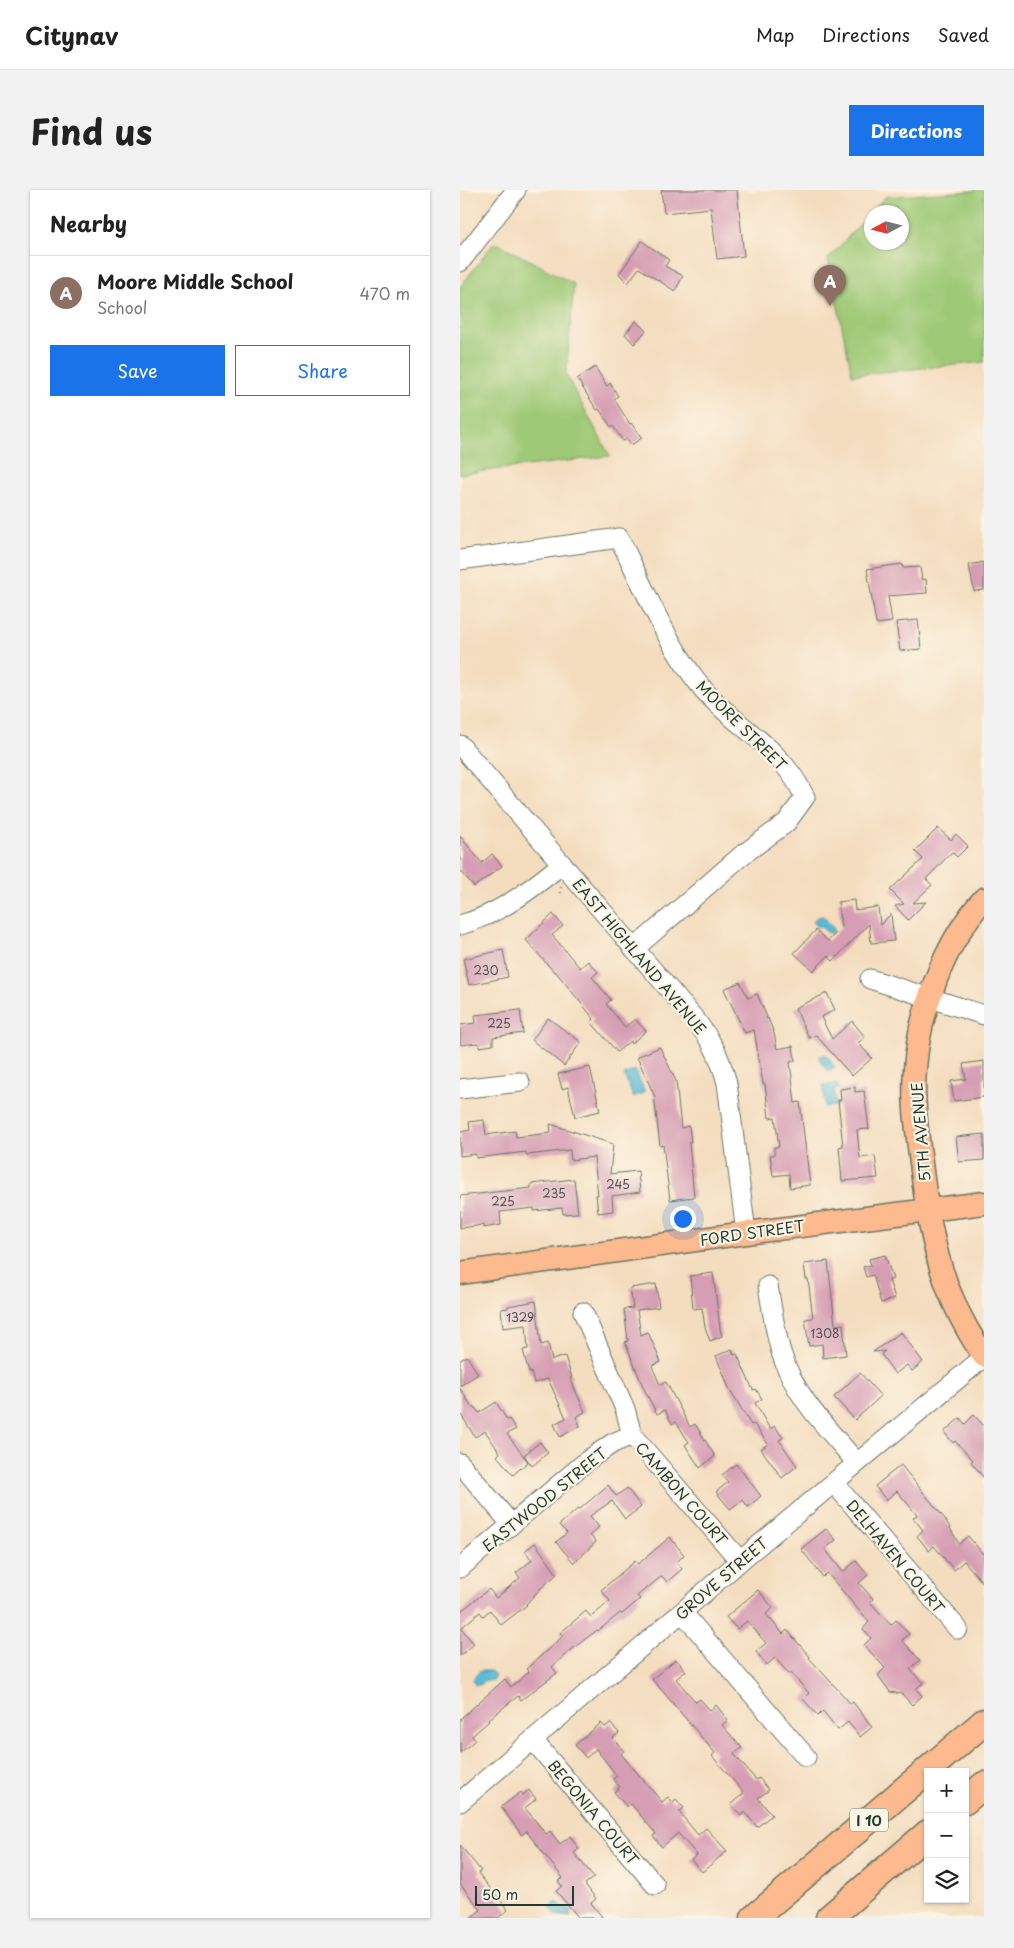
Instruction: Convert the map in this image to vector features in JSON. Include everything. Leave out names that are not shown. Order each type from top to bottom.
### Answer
[{"type":"highway","name":"I 10","points":[[754,1918],[984,1722]]},
{"type":"highway","points":[[969,1798],[984,1785]]},
{"type":"highway","points":[[829,1918],[924,1836]]},
{"type":"main road","name":"5TH AVENUE","points":[[927,1209],[915,1109],[915,1069],[920,1032],[930,997],[947,954],[974,910],[984,899]]},
{"type":"main road","name":"FORD STREET","points":[[460,1273],[746,1233],[984,1203]]},
{"type":"main road","points":[[927,1209],[938,1264],[948,1291],[960,1319],[984,1357]]},
{"type":"street","points":[[460,262],[516,190]]},
{"type":"street","name":"MOORE STREET","points":[[460,560],[619,538],[669,640],[686,666],[708,695],[768,749],[789,771],[805,797],[786,823],[741,856],[634,949]]},
{"type":"street","name":"EAST HIGHLAND AVENUE","points":[[460,745],[711,1040],[721,1062],[727,1083],[746,1233]]},
{"type":"street","points":[[460,925],[475,921],[502,909],[542,881],[562,864]]},
{"type":"street","points":[[870,979],[984,1015]]},
{"type":"street","points":[[460,1089],[520,1082]]},
{"type":"street","points":[[768,1286],[782,1355],[798,1390],[818,1418],[857,1463]]},
{"type":"street","name":"CAMBON COURT","points":[[583,1312],[624,1409],[632,1435],[740,1561]]},
{"type":"street","name":"GROVE STREET","points":[[460,1802],[740,1561],[984,1357]]},
{"type":"street","name":"EASTWOOD STREET","points":[[460,1568],[588,1460],[613,1443],[632,1435]]},
{"type":"street","points":[[460,1463],[511,1524]]},
{"type":"street","name":"DELHAVEN COURT","points":[[834,1483],[958,1629]]},
{"type":"street","points":[[682,1612],[806,1757]]},
{"type":"street","name":"BEGONIA COURT","points":[[533,1740],[655,1885]]},
{"type":"path","points":[[560,893],[562,885]]},
{"type":"green space","points":[[984,190],[984,362],[852,375],[828,259],[864,220],[864,250],[909,250],[909,205],[878,205],[885,197]]},
{"type":"green space","points":[[493,244],[499,244],[574,284],[566,375],[610,456],[460,474],[460,287]]},
{"type":"water","points":[[823,916],[834,929],[832,933],[828,933],[813,921],[817,917]]},
{"type":"water","points":[[826,1054],[835,1067],[828,1072],[818,1057]]},
{"type":"water","points":[[635,1070],[645,1092],[633,1097],[624,1075]]},
{"type":"water","points":[[838,1084],[839,1089],[834,1090],[836,1106],[825,1107],[823,1085]]},
{"type":"water","points":[[480,1671],[491,1671],[495,1676],[491,1681],[485,1680],[480,1685],[475,1685],[473,1679]]},
{"type":"water","points":[[556,1901],[571,1910],[570,1917],[556,1915],[550,1907]]},
{"type":"building","points":[[661,190],[737,190],[744,256],[717,259],[711,208],[664,213]]},
{"type":"building","points":[[642,241],[669,260],[665,266],[683,276],[675,291],[639,268],[628,283],[619,274]]},
{"type":"building","points":[[636,321],[646,331],[634,344],[625,334]]},
{"type":"building","points":[[595,367],[607,386],[610,383],[618,396],[614,399],[630,424],[642,438],[631,445],[627,439],[623,441],[599,409],[597,410],[577,379]]},
{"type":"building","points":[[984,562],[984,590],[974,591],[969,565]]},
{"type":"building","points":[[902,564],[903,568],[920,567],[922,580],[926,579],[927,593],[888,596],[892,622],[876,624],[867,569]]},
{"type":"building","points":[[918,620],[921,649],[900,651],[896,622]]},
{"type":"building","points":[[938,828],[951,840],[956,834],[968,846],[957,857],[952,852],[926,879],[932,885],[913,903],[926,902],[908,920],[895,906],[904,904],[890,890],[923,859],[915,851]]},
{"type":"building","points":[[460,836],[482,863],[492,854],[502,866],[474,887],[460,870]]},
{"type":"building","points":[[854,900],[855,910],[878,907],[880,925],[891,914],[894,941],[871,943],[869,924],[833,961],[828,956],[813,971],[794,953],[816,930],[828,941],[841,928],[838,902]]},
{"type":"building","points":[[553,914],[563,926],[552,935],[580,968],[588,961],[598,972],[592,977],[611,1000],[606,1004],[625,1027],[635,1019],[646,1031],[631,1044],[630,1041],[617,1052],[591,1022],[594,1019],[555,971],[526,940]]},
{"type":"building","points":[[503,950],[508,977],[469,985],[463,959]]},
{"type":"building","points":[[740,982],[748,998],[757,994],[767,1017],[766,1019],[768,1018],[774,1033],[777,1049],[793,1046],[795,1061],[790,1062],[795,1103],[800,1102],[810,1185],[790,1188],[789,1174],[773,1176],[770,1155],[774,1155],[774,1147],[779,1147],[775,1117],[769,1118],[765,1084],[763,1084],[754,1030],[745,1033],[724,989]]},
{"type":"building","points":[[827,993],[835,1010],[821,1017],[832,1039],[852,1021],[865,1037],[858,1043],[872,1058],[852,1076],[816,1035],[809,1038],[795,1008]]},
{"type":"building","points":[[520,1010],[523,1033],[493,1037],[493,1045],[479,1047],[478,1043],[460,1045],[460,1025],[476,1023],[475,1015]]},
{"type":"building","points":[[548,1018],[581,1042],[564,1066],[532,1040]]},
{"type":"building","points":[[660,1047],[676,1081],[681,1128],[689,1126],[694,1197],[670,1200],[663,1145],[660,1146],[654,1095],[637,1057]]},
{"type":"building","points":[[984,1061],[984,1097],[954,1101],[951,1081],[966,1079],[963,1064]]},
{"type":"building","points":[[590,1067],[600,1111],[575,1117],[568,1087],[562,1089],[558,1074]]},
{"type":"building","points":[[855,1087],[855,1092],[864,1091],[869,1129],[857,1130],[860,1158],[875,1156],[878,1178],[842,1181],[839,1147],[843,1146],[838,1100],[841,1100],[840,1089]]},
{"type":"building","points":[[484,1120],[486,1135],[515,1131],[516,1137],[551,1133],[550,1124],[613,1144],[610,1174],[638,1171],[640,1192],[612,1196],[613,1211],[598,1213],[594,1157],[571,1160],[570,1150],[527,1155],[526,1152],[476,1158],[476,1154],[460,1156],[460,1132],[470,1130],[469,1122]]},
{"type":"building","points":[[984,1134],[984,1160],[959,1162],[956,1137]]},
{"type":"building","points":[[574,1179],[578,1213],[563,1214],[562,1208],[534,1211],[534,1208],[500,1212],[501,1225],[483,1228],[483,1225],[460,1228],[460,1196],[531,1188],[531,1184]]},
{"type":"building","points":[[885,1255],[893,1279],[889,1280],[895,1298],[881,1303],[873,1275],[866,1277],[863,1267],[871,1265],[869,1259]]},
{"type":"building","points":[[828,1261],[835,1325],[843,1324],[846,1355],[823,1358],[822,1344],[809,1346],[805,1319],[813,1318],[804,1264]]},
{"type":"building","points":[[713,1273],[722,1336],[710,1341],[705,1327],[702,1308],[693,1309],[690,1276]]},
{"type":"building","points":[[656,1284],[659,1307],[637,1310],[641,1335],[648,1332],[661,1362],[652,1366],[660,1385],[666,1382],[690,1427],[695,1424],[715,1456],[700,1468],[685,1445],[689,1442],[676,1422],[672,1424],[665,1410],[657,1414],[644,1389],[625,1342],[628,1341],[624,1309],[633,1308],[630,1288]]},
{"type":"building","points":[[536,1301],[541,1345],[548,1343],[552,1360],[565,1356],[572,1378],[570,1378],[585,1412],[576,1417],[580,1426],[560,1437],[554,1424],[566,1418],[548,1379],[534,1383],[531,1372],[529,1373],[523,1350],[528,1349],[526,1325],[503,1328],[501,1309]]},
{"type":"building","points":[[901,1332],[923,1362],[912,1371],[907,1365],[895,1374],[881,1354],[885,1351],[873,1352]]},
{"type":"building","points":[[732,1349],[734,1355],[737,1354],[753,1390],[756,1389],[762,1399],[755,1403],[770,1429],[775,1426],[783,1438],[779,1440],[797,1466],[782,1478],[761,1449],[768,1444],[754,1424],[751,1425],[729,1388],[716,1356]]},
{"type":"building","points":[[467,1356],[478,1374],[460,1386],[460,1360]]},
{"type":"building","points":[[860,1373],[881,1396],[855,1420],[834,1397]]},
{"type":"building","points":[[460,1388],[472,1407],[474,1406],[479,1413],[496,1402],[507,1420],[509,1419],[516,1429],[507,1434],[528,1462],[513,1475],[497,1456],[500,1453],[485,1431],[475,1437],[460,1413]]},
{"type":"building","points":[[974,1415],[984,1426],[984,1478],[971,1462],[973,1460],[955,1441],[953,1443],[944,1432],[960,1418],[965,1424]]},
{"type":"building","points":[[540,1442],[548,1453],[532,1466],[524,1455]]},
{"type":"building","points":[[736,1464],[761,1496],[748,1507],[743,1500],[730,1509],[716,1492],[728,1482],[722,1475]]},
{"type":"building","points":[[901,1465],[945,1519],[959,1544],[968,1536],[984,1555],[984,1584],[964,1561],[954,1570],[934,1546],[929,1551],[917,1536],[923,1530],[913,1518],[917,1515],[897,1491],[886,1500],[875,1486]]},
{"type":"building","points":[[608,1485],[616,1496],[627,1488],[641,1507],[625,1519],[612,1501],[590,1516],[599,1527],[590,1535],[596,1542],[574,1563],[556,1542],[567,1533],[559,1525]]},
{"type":"building","points":[[826,1529],[836,1540],[825,1549],[843,1572],[856,1561],[868,1575],[859,1583],[873,1599],[870,1602],[891,1625],[896,1620],[909,1634],[902,1640],[920,1660],[910,1669],[923,1683],[916,1689],[922,1696],[912,1705],[902,1694],[890,1692],[878,1675],[885,1668],[864,1645],[871,1638],[863,1629],[869,1622],[827,1573],[823,1577],[801,1549]]},
{"type":"building","points":[[670,1537],[684,1555],[677,1562],[682,1569],[667,1582],[662,1576],[637,1596],[640,1599],[622,1614],[620,1613],[566,1654],[552,1667],[557,1673],[521,1700],[518,1696],[488,1720],[472,1736],[475,1740],[460,1753],[460,1719],[505,1679],[511,1687],[529,1672],[526,1669],[563,1636],[560,1633],[586,1611],[591,1617],[610,1601],[601,1590],[635,1561],[638,1564]]},
{"type":"building","points":[[535,1543],[557,1574],[542,1587],[527,1605],[501,1625],[490,1610],[483,1616],[480,1612],[461,1628],[474,1644],[460,1656],[460,1612],[489,1589],[496,1598],[520,1578],[516,1573],[532,1560],[525,1551]]},
{"type":"building","points":[[758,1590],[773,1608],[766,1614],[783,1634],[787,1630],[809,1658],[851,1704],[853,1702],[872,1727],[860,1737],[848,1722],[838,1730],[823,1711],[818,1716],[803,1699],[809,1693],[790,1672],[789,1674],[775,1658],[767,1665],[756,1652],[766,1643],[747,1621],[737,1629],[726,1617]]},
{"type":"building","points":[[676,1659],[686,1671],[676,1679],[696,1702],[700,1699],[710,1710],[716,1705],[728,1720],[722,1725],[742,1748],[734,1754],[756,1780],[759,1778],[769,1790],[758,1798],[772,1815],[757,1827],[745,1812],[741,1816],[731,1804],[744,1793],[712,1756],[715,1753],[652,1679]]},
{"type":"building","points":[[601,1723],[605,1727],[610,1723],[619,1733],[613,1738],[624,1751],[621,1754],[662,1802],[668,1797],[673,1802],[676,1799],[684,1808],[679,1812],[698,1835],[706,1828],[727,1851],[702,1872],[691,1860],[697,1855],[678,1833],[662,1847],[653,1836],[656,1834],[631,1804],[627,1807],[614,1792],[620,1787],[613,1779],[617,1776],[596,1749],[586,1758],[575,1745]]},
{"type":"building","points":[[529,1790],[536,1799],[525,1808],[546,1834],[550,1831],[560,1844],[570,1836],[579,1849],[574,1853],[594,1877],[585,1884],[596,1899],[591,1903],[603,1918],[579,1918],[556,1891],[562,1886],[558,1881],[563,1878],[526,1831],[522,1835],[501,1807],[521,1792],[523,1795]]},
{"type":"building","points":[[460,1845],[481,1871],[478,1873],[508,1910],[498,1918],[470,1918],[481,1910],[460,1884]]},
{"type":"place","name":"Moore Middle School","points":[[830,306]]}]
